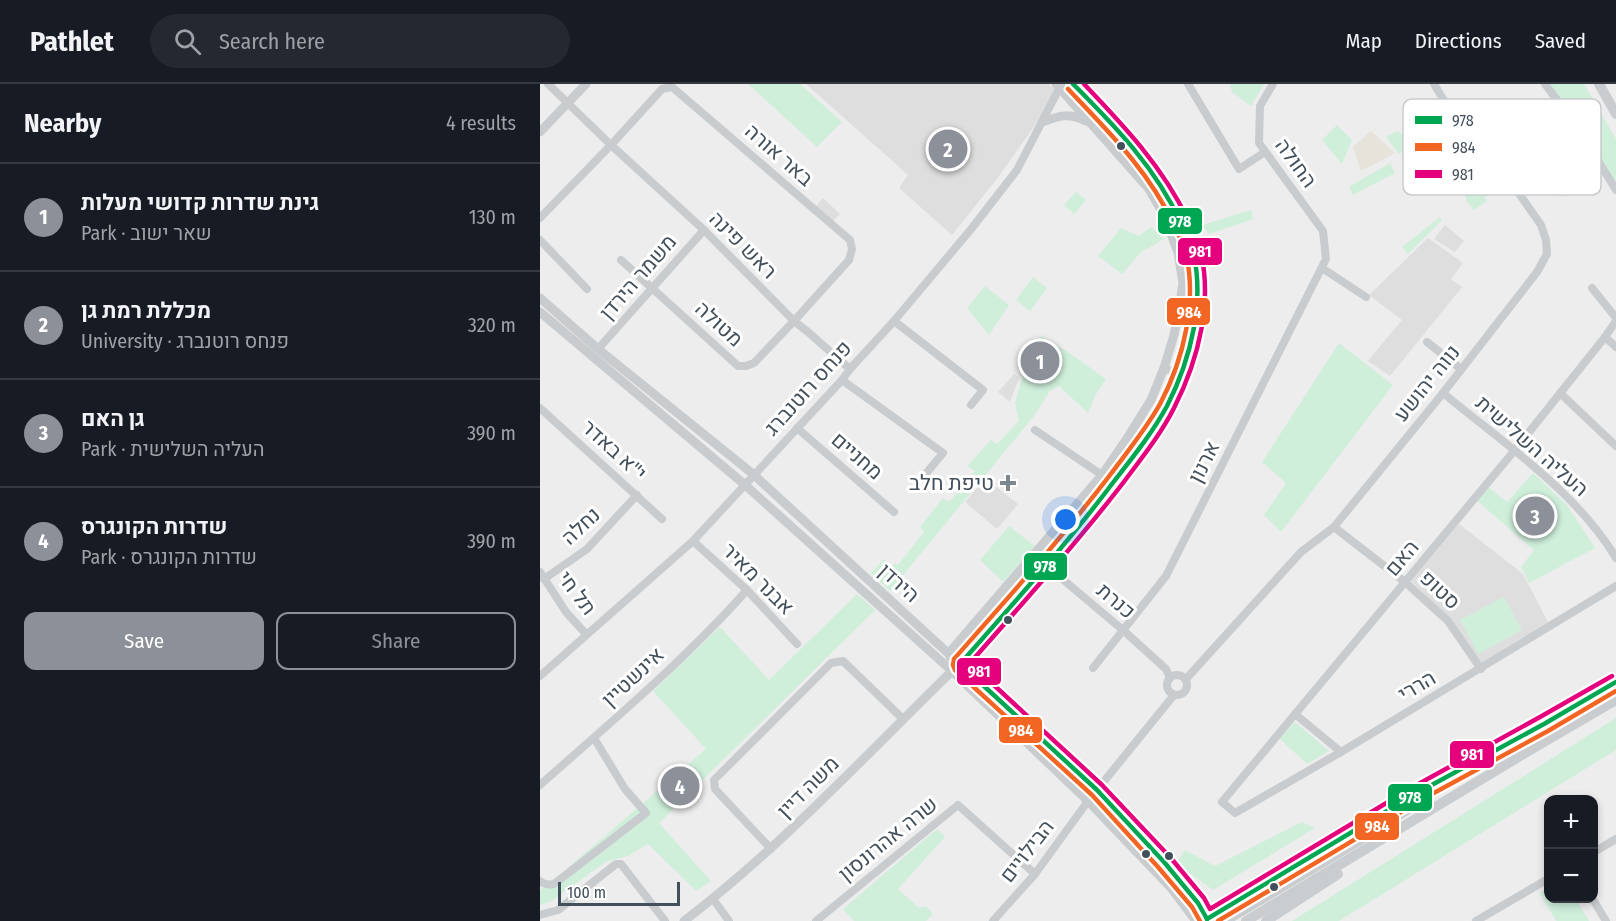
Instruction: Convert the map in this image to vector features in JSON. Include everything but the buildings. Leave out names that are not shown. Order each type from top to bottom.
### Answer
[{"type":"main road","points":[[1599,84],[1616,114]]},
{"type":"main road","points":[[1230,918],[1357,842],[1513,742],[1616,682]]},
{"type":"main road","points":[[1246,921],[1616,700]]},
{"type":"main road","points":[[1207,920],[1417,794],[1544,724]]},
{"type":"main road","points":[[1266,921],[1525,753]]},
{"type":"street","name":"ראש פינה","points":[[548,84],[704,230],[794,321],[850,369]]},
{"type":"street","points":[[540,132],[585,84]]},
{"type":"street","name":"משה דיין","points":[[684,921],[771,849],[960,664],[1114,483],[1166,407],[1180,375],[1191,339],[1196,308],[1197,279],[1192,248],[1178,213],[1160,182],[1138,153],[1073,84]]},
{"type":"street","points":[[1188,84],[1239,169],[1265,152]]},
{"type":"street","name":"החולה","points":[[1273,84],[1260,106],[1259,143],[1323,231],[1326,259]]},
{"type":"street","name":"נווה יהושע","points":[[1434,84],[1443,99]]},
{"type":"street","points":[[1545,84],[1556,99]]},
{"type":"street","points":[[952,671],[949,653],[1102,474],[1151,400],[1164,369],[1174,335],[1183,283],[1178,253],[1165,217],[1149,189],[1059,86]]},
{"type":"street","name":"פנחס רוטנברג","points":[[540,676],[693,541],[894,321],[1017,170],[1059,86]]},
{"type":"street","name":"באר אורה","points":[[611,145],[662,89],[672,87],[850,240],[852,249],[849,260],[794,321]]},
{"type":"street","points":[[1043,122],[1066,115],[1077,117],[1094,126]]},
{"type":"street","points":[[540,218],[611,145]]},
{"type":"street","points":[[1601,166],[1616,190]]},
{"type":"street","name":"נווה יהושע","points":[[1186,680],[1301,552],[1334,527],[1443,393],[1537,272],[1547,254],[1546,240],[1541,225],[1520,195]]},
{"type":"street","name":"משמר הירדן","points":[[598,349],[704,230]]},
{"type":"street","points":[[540,240],[587,289]]},
{"type":"street","name":"ארנון","points":[[1093,668],[1166,576],[1326,259]]},
{"type":"street","name":"מטולה","points":[[621,260],[738,366],[754,363],[794,321]]},
{"type":"street","points":[[1322,268],[1366,297]]},
{"type":"street","name":"האם","points":[[1234,813],[1222,802],[1514,451],[1605,337],[1616,320],[1592,288]]},
{"type":"street","name":"הירדן","points":[[540,298],[598,349],[753,474],[1096,790],[1164,862],[1198,903],[1207,920]]},
{"type":"street","name":"הירדן","points":[[540,312],[744,484],[952,671],[1088,801],[1172,889],[1196,921]]},
{"type":"street","points":[[894,321],[983,390],[970,405]]},
{"type":"street","points":[[1605,337],[1616,347]]},
{"type":"street","points":[[1427,342],[1461,369]]},
{"type":"street","points":[[1164,369],[1180,375]]},
{"type":"street","points":[[842,380],[944,453],[924,476]]},
{"type":"street","name":"העליה השלישית","points":[[1443,393],[1555,484],[1609,545],[1616,558]]},
{"type":"street","points":[[1560,393],[1616,446]]},
{"type":"street","name":"י\"א באדר","points":[[540,408],[662,519]]},
{"type":"street","name":"מחניים","points":[[797,428],[894,512]]},
{"type":"street","points":[[1035,430],[1114,483]]},
{"type":"street","name":"נחלה","points":[[542,576],[587,549],[638,495]]},
{"type":"street","name":"סטופ","points":[[1334,527],[1405,582],[1448,621],[1481,669]]},
{"type":"street","name":"אבנר מאיר","points":[[693,541],[747,590],[797,644]]},
{"type":"street","name":"כנרת","points":[[1034,555],[1124,631],[1166,669],[1170,678]]},
{"type":"street","name":"תל חי","points":[[542,576],[566,612],[586,634]]},
{"type":"street","name":"הררי","points":[[1234,813],[1481,669],[1616,586]]},
{"type":"street","name":"אינשטיין","points":[[540,785],[716,625],[747,590]]},
{"type":"street","points":[[771,849],[715,789],[714,780],[831,663],[843,661],[903,718]]},
{"type":"street","points":[[1180,675],[1186,680],[1185,692],[1174,695],[1168,691],[1166,684],[1170,678],[1180,675]]},
{"type":"street","points":[[1088,801],[1174,695]]},
{"type":"street","points":[[1295,714],[1341,752]]},
{"type":"street","points":[[541,882],[548,885],[554,884],[646,813],[625,789],[594,738]]},
{"type":"street","name":"הבילויים","points":[[993,921],[1035,874],[1088,801]]},
{"type":"street","name":"שרה אהרונסון","points":[[816,921],[958,804],[1035,874]]},
{"type":"street","points":[[1598,849],[1616,839]]},
{"type":"street","points":[[540,915],[558,910],[616,864],[621,864],[665,921]]},
{"type":"street","points":[[1476,921],[1544,881]]},
{"type":"street","points":[[713,899],[729,921]]},
{"type":"street","points":[[1595,903],[1606,921]]},
{"type":"shaded area","points":[[806,84],[1049,84],[1058,93],[996,180],[952,235],[899,188],[908,175]]},
{"type":"shaded area","points":[[823,198],[840,214],[833,221],[816,206]]},
{"type":"shaded area","points":[[1445,225],[1464,241],[1455,252],[1434,239]]},
{"type":"shaded area","points":[[1428,238],[1463,263],[1451,279],[1462,287],[1390,376],[1368,361],[1402,320],[1369,295]]},
{"type":"shaded area","points":[[1014,374],[1019,378],[1010,402],[998,392]]},
{"type":"shaded area","points":[[985,478],[1018,504],[997,529],[965,502]]},
{"type":"shaded area","points":[[1459,524],[1523,574],[1548,622],[1481,663],[1451,620],[1411,581]]},
{"type":"green space","points":[[748,84],[800,84],[842,122],[817,147]]},
{"type":"green space","points":[[1230,84],[1264,84],[1251,106],[1232,92]]},
{"type":"green space","points":[[1543,84],[1584,84],[1593,99],[1553,99]]},
{"type":"green space","points":[[1601,113],[1616,139],[1616,190],[1601,166]]},
{"type":"green space","points":[[1337,125],[1352,140],[1342,164],[1322,140]]},
{"type":"green space","points":[[1398,131],[1403,136],[1403,151],[1399,154],[1386,137]]},
{"type":"green space","points":[[1390,163],[1395,173],[1353,195],[1349,187]]},
{"type":"green space","points":[[1076,192],[1086,200],[1074,214],[1064,205]]},
{"type":"green space","points":[[1465,195],[1484,195],[1487,201],[1474,210],[1467,202]]},
{"type":"green space","points":[[1251,210],[1253,219],[1209,234],[1202,225]]},
{"type":"green space","points":[[1440,217],[1442,220],[1408,254],[1402,247]]},
{"type":"green space","points":[[1151,227],[1164,239],[1140,253],[1122,274],[1098,256],[1121,228],[1139,236]]},
{"type":"green space","points":[[1033,277],[1047,288],[1030,311],[1016,300]]},
{"type":"green space","points":[[985,286],[1009,305],[989,335],[967,308]]},
{"type":"green space","points":[[1041,336],[1106,379],[1088,413],[1059,386],[1050,391],[1034,416],[890,591],[871,573],[884,559],[892,566],[895,563],[898,565],[924,532],[920,527],[943,498],[949,502],[975,471],[967,466],[991,440],[997,444],[1019,421],[1015,403],[1024,372]]},
{"type":"green space","points":[[1339,343],[1393,385],[1281,532],[1264,515],[1286,483],[1262,462]]},
{"type":"green space","points":[[1533,473],[1567,505],[1595,548],[1529,583],[1521,567],[1534,550],[1476,500],[1488,487],[1507,502]]},
{"type":"green space","points":[[1009,526],[1035,546],[1003,582],[980,560]]},
{"type":"green space","points":[[857,594],[875,610],[659,823],[711,881],[696,891],[648,844],[628,856],[607,861],[550,902],[540,905],[540,890],[706,749],[653,691],[720,627],[769,680]]},
{"type":"green space","points":[[1504,597],[1522,630],[1478,654],[1460,620]]},
{"type":"green space","points":[[1616,718],[1616,750],[1339,921],[1292,921]]},
{"type":"green space","points":[[1295,722],[1329,751],[1307,764],[1280,739]]},
{"type":"green space","points":[[1302,822],[1315,828],[1213,890],[1176,863],[1185,850],[1215,866]]},
{"type":"green space","points":[[937,829],[945,837],[898,889],[919,908],[926,906],[933,914],[926,921],[854,921],[843,909]]},
{"type":"green space","points":[[1546,903],[1578,903],[1589,921],[1556,921]]},
{"type":"sand","points":[[1371,131],[1395,153],[1361,171],[1353,147]]},
{"type":"transit line","name":"978","points":[[960,664],[1059,551],[1149,435],[1176,388],[1194,328],[1197,308],[1196,268],[1187,235],[1171,203],[1147,166],[1119,132],[1073,84]]},
{"type":"transit line","name":"981","points":[[1084,84],[1155,165],[1167,182],[1194,232],[1203,265],[1205,286],[1197,349],[1183,389],[1157,437],[1086,529],[970,663],[1102,785],[1170,857],[1204,898],[1210,909],[1413,787],[1612,676]]},
{"type":"transit line","name":"984","points":[[1068,89],[1127,152],[1153,187],[1174,225],[1184,247],[1189,269],[1189,308],[1186,328],[1176,368],[1160,404],[1143,431],[1034,569],[954,659],[953,665],[955,670],[1092,795],[1158,867],[1192,907],[1200,921]]},
{"type":"transit line","name":"978","points":[[960,664],[1097,790],[1164,862],[1198,903],[1207,919]]},
{"type":"transit line","name":"978","points":[[1207,919],[1417,793],[1616,682]]},
{"type":"transit line","name":"984","points":[[1218,921],[1421,800],[1616,691]]},
{"type":"place","name":"מכללת רמת גן","points":[[948,149]]},
{"type":"place","name":"גינת שדרות קדושי מעלות","points":[[1040,361]]},
{"type":"place","name":"טיפת חלב","points":[[1008,483]]},
{"type":"place","name":"גן האם","points":[[1535,516]]},
{"type":"place","name":"שדרות הקונגרס","points":[[680,786]]}]
